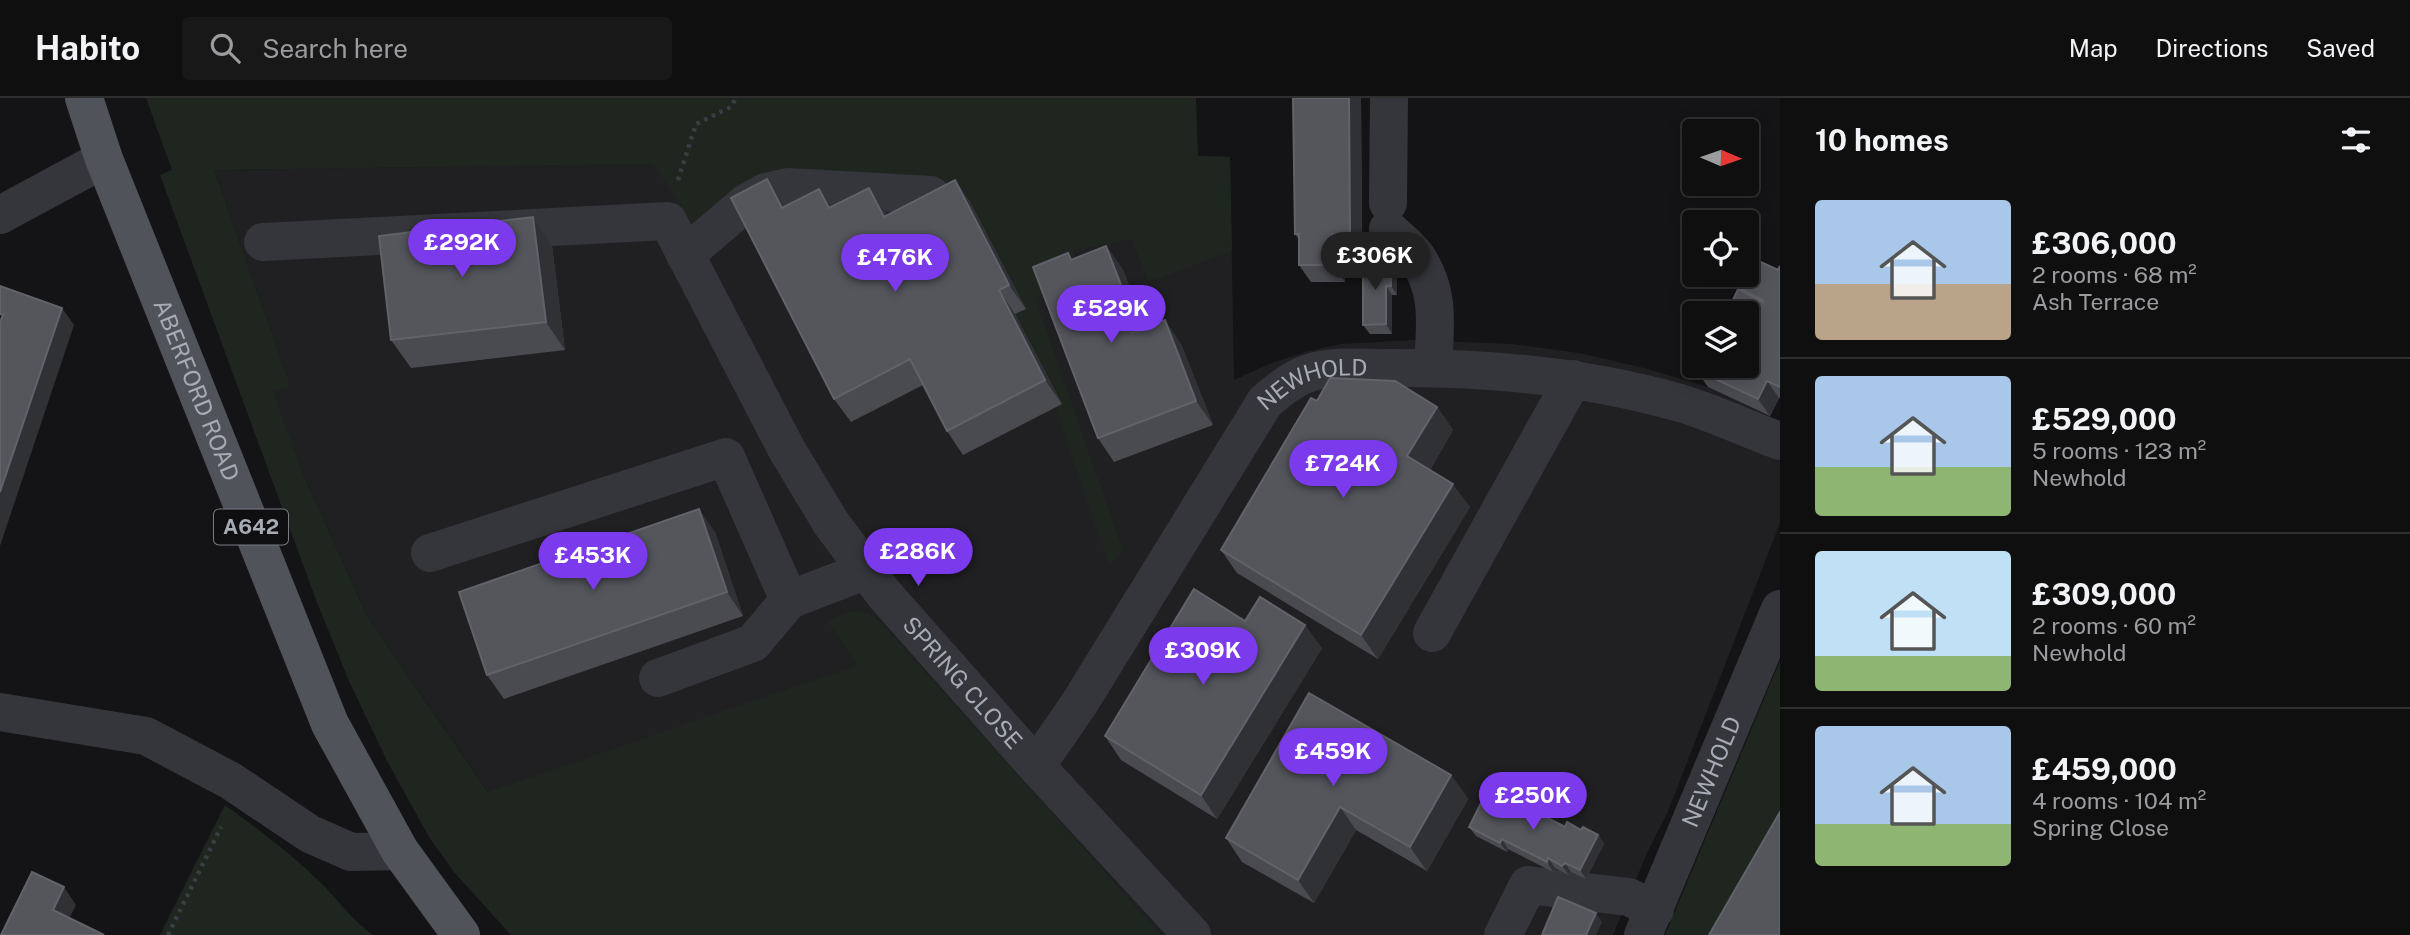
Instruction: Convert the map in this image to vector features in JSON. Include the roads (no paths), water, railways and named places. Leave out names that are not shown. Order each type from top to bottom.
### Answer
[{"type":"main road","name":"ABERFORD ROAD","points":[[84,98],[104,159],[330,724],[400,851],[461,935]]},
{"type":"street","points":[[1389,98],[1388,216],[1415,254],[1426,275],[1436,308],[1433,367]]},
{"type":"street","points":[[0,215],[104,159]]},
{"type":"street","points":[[685,255],[746,203],[766,192],[788,187],[931,195]]},
{"type":"street","name":"SPRING CLOSE","points":[[263,242],[668,221],[787,450],[831,523],[884,594],[1036,766],[1192,935]]},
{"type":"street","name":"NEWHOLD","points":[[1036,766],[1079,704],[1265,402],[1285,385],[1310,373],[1337,368],[1433,367],[1531,373],[1573,379],[1682,404],[1780,441]]},
{"type":"street","points":[[1432,633],[1573,379]]},
{"type":"street","points":[[430,552],[726,457],[789,600]]},
{"type":"street","points":[[658,678],[753,643],[789,600],[867,570]]},
{"type":"street","name":"NEWHOLD","points":[[1649,923],[1780,609]]},
{"type":"street","points":[[0,712],[146,736],[231,781],[310,834],[351,852],[400,851]]},
{"type":"street","points":[[1503,935],[1528,885],[1629,897],[1649,923]]}]
